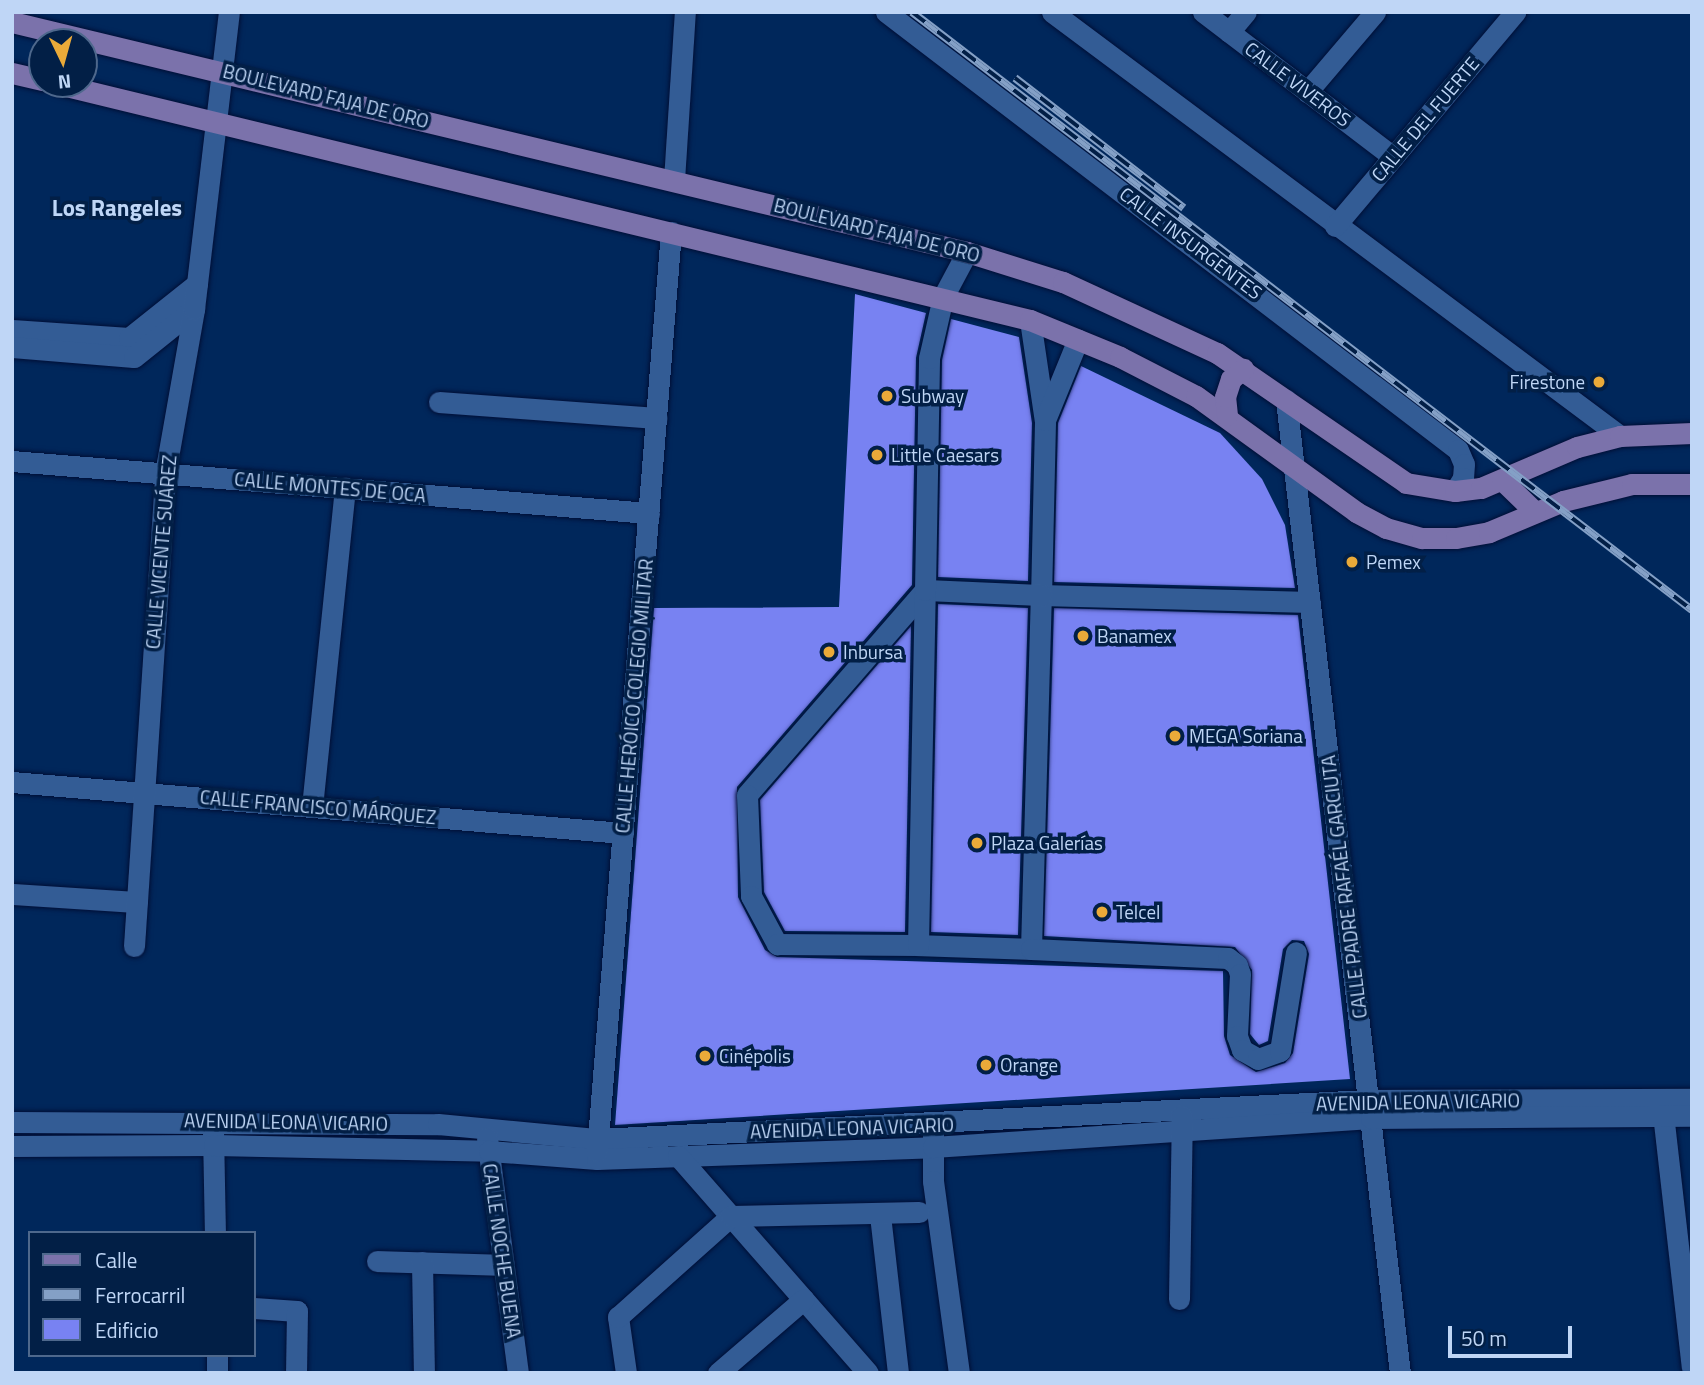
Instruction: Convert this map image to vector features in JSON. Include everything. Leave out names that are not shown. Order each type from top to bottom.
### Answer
[{"type":"main road","name":"BOULEVARD FAJA DE ORO","points":[[12,22],[967,252],[1063,282],[1135,312],[1243,369],[1406,483],[1455,491],[1502,480],[1577,447],[1620,436],[1692,433]]},
{"type":"main road","points":[[98,93],[1030,320],[1078,339],[1227,415],[1356,512],[1386,528],[1422,537],[1456,538],[1489,532],[1535,512],[1632,484],[1692,484]]},
{"type":"main road","points":[[1227,415],[1225,397],[1231,379],[1243,369]]},
{"type":"main road","points":[[1502,480],[1535,512]]},
{"type":"street","name":"CALLE VICENTE SUÁREZ","points":[[134,946],[164,474],[194,309],[229,12]]},
{"type":"street","points":[[674,180],[685,12]]},
{"type":"street","name":"CALLE INSURGENTES","points":[[886,12],[1458,450],[1463,478],[1455,491]]},
{"type":"street","points":[[1052,12],[1335,226],[1620,436]]},
{"type":"street","name":"CALLE VIVEROS","points":[[1203,12],[1393,157]]},
{"type":"street","points":[[1229,32],[1246,12]]},
{"type":"street","points":[[1307,92],[1375,12]]},
{"type":"street","name":"CALLE DEL FUERTE","points":[[1335,226],[1515,12]]},
{"type":"street","name":"CALLE HERÓICO COLEGIO MILITAR","points":[[597,1149],[671,232]]},
{"type":"street","points":[[918,945],[929,358],[943,297],[967,252]]},
{"type":"street","points":[[12,347],[37,340],[129,338],[197,284]]},
{"type":"street","points":[[12,330],[37,340],[134,357],[194,309]]},
{"type":"street","points":[[1030,320],[1045,422],[1031,949]]},
{"type":"street","points":[[1045,422],[1078,339]]},
{"type":"street","name":"CALLE PADRE RAFAÉL GARCIUTA","points":[[1286,400],[1400,1373]]},
{"type":"street","points":[[439,402],[656,418]]},
{"type":"street","name":"CALLE MONTES DE OCA","points":[[12,461],[649,513]]},
{"type":"street","points":[[312,807],[345,488]]},
{"type":"street","points":[[925,590],[1310,602]]},
{"type":"street","points":[[925,590],[747,794],[751,895],[777,944],[918,945],[1228,958],[1237,965],[1240,974],[1237,1036],[1248,1057],[1258,1059],[1280,1051],[1296,952]]},
{"type":"street","name":"CALLE FRANCISCO MÁRQUEZ","points":[[12,782],[623,832]]},
{"type":"street","points":[[12,894],[137,902]]},
{"type":"street","name":"AVENIDA LEONA VICARIO","points":[[1663,1108],[1692,1099]]},
{"type":"street","points":[[1663,1108],[1684,1220],[1692,1367]]},
{"type":"street","name":"AVENIDA LEONA VICARIO","points":[[12,1146],[214,1145],[489,1151],[597,1149],[933,1125],[1182,1120],[1370,1109],[1663,1108],[1692,1116]]},
{"type":"street","points":[[213,1120],[215,1231]]},
{"type":"street","name":"AVENIDA LEONA VICARIO","points":[[12,1122],[213,1120],[486,1129],[597,1149],[678,1156],[933,1147],[1182,1120]]},
{"type":"street","points":[[1179,1299],[1182,1120]]},
{"type":"street","points":[[119,1121],[119,1145]]},
{"type":"street","points":[[933,1125],[933,1181],[959,1373]]},
{"type":"street","name":"CALLE NOCHE BUENA","points":[[486,1129],[519,1373]]},
{"type":"street","points":[[678,1156],[868,1373]]},
{"type":"street","points":[[626,1373],[618,1317],[731,1216],[919,1212]]},
{"type":"street","points":[[880,1214],[898,1373]]},
{"type":"street","points":[[377,1261],[504,1265]]},
{"type":"street","points":[[422,1262],[424,1373]]},
{"type":"street","points":[[718,1373],[804,1299]]},
{"type":"street","points":[[256,1308],[297,1311],[296,1373]]},
{"type":"building","points":[[855,294],[926,313],[916,358],[912,585],[737,787],[738,897],[765,950],[777,957],[1223,971],[1224,1036],[1230,1055],[1256,1072],[1285,1063],[1293,1053],[1309,954],[1304,941],[1292,940],[1283,949],[1268,1041],[1259,1045],[1250,1034],[1252,970],[1235,947],[1044,936],[1054,608],[1298,615],[1350,1079],[615,1125],[654,608],[839,607]]},
{"type":"building","points":[[951,319],[1019,337],[1032,423],[1028,581],[938,577],[942,360]]},
{"type":"building","points":[[1081,366],[1220,433],[1262,479],[1285,525],[1295,588],[1054,582],[1058,423]]},
{"type":"building","points":[[938,604],[1028,608],[1018,935],[931,932]]},
{"type":"building","points":[[911,626],[905,932],[785,931],[764,892],[760,800]]},
{"type":"railway","points":[[912,12],[1692,610]]},
{"type":"railway","points":[[1015,78],[1184,208]]},
{"type":"place","name":"Firestone","points":[[1599,382]]},
{"type":"place","name":"Subway","points":[[887,396]]},
{"type":"place","name":"Little Caesars","points":[[877,455]]},
{"type":"place","name":"Pemex","points":[[1352,562]]},
{"type":"place","name":"Banamex","points":[[1083,636]]},
{"type":"place","name":"Inbursa","points":[[829,652]]},
{"type":"place","name":"MEGA Soriana","points":[[1175,736]]},
{"type":"place","name":"Plaza Galerías","points":[[977,843]]},
{"type":"place","name":"Telcel","points":[[1102,912]]},
{"type":"place","name":"Cinépolis","points":[[705,1056]]},
{"type":"place","name":"Orange","points":[[986,1065]]},
{"type":"district","name":"Los Rangeles","points":[[117,208]]}]
